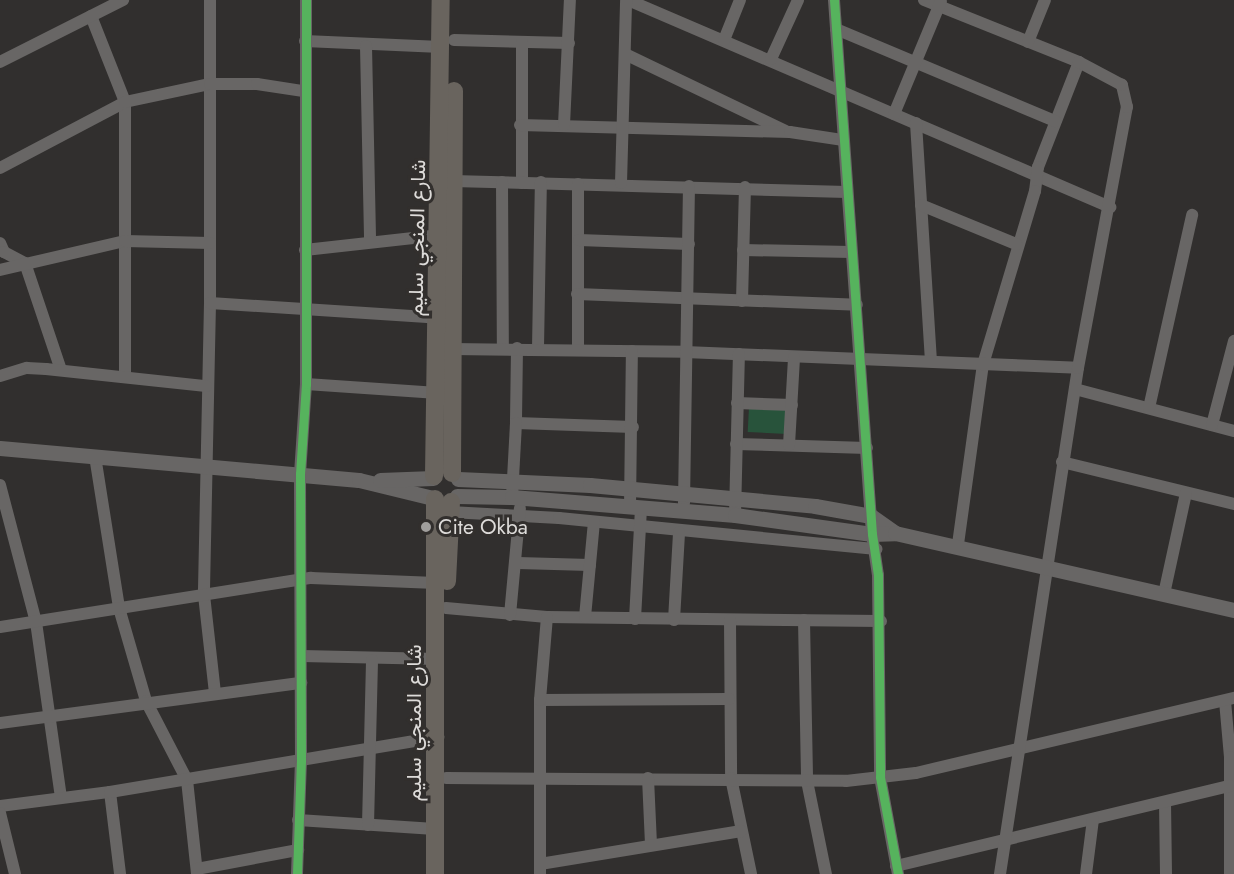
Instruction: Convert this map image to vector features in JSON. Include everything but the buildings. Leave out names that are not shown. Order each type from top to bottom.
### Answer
[{"type":"main road","name":"شارع المنجي سليم","points":[[435,874],[438,737],[436,583],[445,490],[452,349],[453,181],[447,43],[441,0]]},
{"type":"main road","name":"شارع المنجي سليم","points":[[444,874],[447,608],[445,490],[438,393],[440,235],[447,43],[453,0]]},
{"type":"street","points":[[0,62],[123,0]]},
{"type":"street","points":[[210,0],[210,303],[206,386],[204,596],[215,693]]},
{"type":"street","points":[[297,874],[302,656],[300,474],[306,384],[303,91],[306,0]]},
{"type":"street","points":[[564,125],[570,0]]},
{"type":"street","points":[[621,183],[621,127],[627,0],[771,59],[1110,207]]},
{"type":"street","points":[[724,40],[740,0]]},
{"type":"street","points":[[771,59],[798,0]]},
{"type":"street","points":[[834,0],[846,192],[857,305],[880,621],[880,777],[897,870],[1004,839],[1230,786]]},
{"type":"street","points":[[924,0],[940,3],[1114,78],[1127,96],[1110,207],[1078,368],[1045,566],[1000,874]]},
{"type":"street","points":[[1028,42],[1045,0]]},
{"type":"street","points":[[894,114],[940,3]]},
{"type":"street","points":[[92,16],[125,102],[125,376]]},
{"type":"street","points":[[836,28],[1055,121]]},
{"type":"street","points":[[304,41],[366,46],[447,43],[569,43]]},
{"type":"street","points":[[522,42],[520,125],[522,183]]},
{"type":"street","points":[[366,46],[370,240]]},
{"type":"street","points":[[625,54],[790,132]]},
{"type":"street","points":[[958,544],[983,364],[1037,174],[1079,62]]},
{"type":"street","points":[[0,168],[125,102],[210,84],[257,84],[303,91]]},
{"type":"street","points":[[916,123],[931,361]]},
{"type":"street","points":[[520,125],[790,132],[843,140]]},
{"type":"street","points":[[453,181],[621,183],[846,192]]},
{"type":"street","points":[[502,182],[502,348]]},
{"type":"street","points":[[538,348],[541,182]]},
{"type":"street","points":[[578,184],[578,350]]},
{"type":"street","points":[[683,511],[689,186]]},
{"type":"street","points":[[742,301],[745,187]]},
{"type":"street","points":[[921,205],[1016,244]]},
{"type":"street","points":[[1149,408],[1192,215]]},
{"type":"street","points":[[305,250],[370,240],[440,235]]},
{"type":"street","points":[[579,240],[689,244]]},
{"type":"street","points":[[0,270],[125,241],[210,243]]},
{"type":"street","points":[[0,243],[4,252],[25,263],[61,370]]},
{"type":"street","points":[[743,250],[851,252]]},
{"type":"street","points":[[578,294],[857,305]]},
{"type":"street","points":[[210,303],[439,318]]},
{"type":"street","points":[[1212,425],[1232,359],[1234,341]]},
{"type":"street","points":[[510,615],[518,563],[520,515],[515,492],[517,348]]},
{"type":"street","points":[[452,349],[538,348],[685,352],[1078,368]]},
{"type":"street","points":[[632,351],[632,489],[638,527],[635,619]]},
{"type":"street","points":[[735,515],[739,354]]},
{"type":"street","points":[[789,445],[794,357]]},
{"type":"street","points":[[0,376],[27,368],[125,376],[206,386]]},
{"type":"street","points":[[306,384],[438,393]]},
{"type":"street","points":[[1075,389],[1234,431]]},
{"type":"street","points":[[737,403],[792,405]]},
{"type":"street","points":[[516,423],[633,427]]},
{"type":"street","points":[[736,444],[867,448]]},
{"type":"street","points":[[0,448],[206,469],[300,474],[445,490],[515,492],[632,489],[735,498],[871,516],[895,533],[958,544],[1234,610]]},
{"type":"street","points":[[95,456],[119,608],[146,701],[188,780],[197,871],[298,850]]},
{"type":"street","points":[[1062,462],[1234,504]]},
{"type":"street","points":[[0,485],[36,622],[47,719],[61,796]]},
{"type":"street","points":[[445,490],[520,515],[678,532],[874,541],[895,533]]},
{"type":"street","points":[[515,492],[635,508],[735,515],[874,541]]},
{"type":"street","points":[[1164,594],[1186,493]]},
{"type":"street","points":[[585,617],[594,522]]},
{"type":"street","points":[[674,620],[678,532]]},
{"type":"street","points":[[518,563],[590,565]]},
{"type":"street","points":[[0,627],[300,580],[436,583]]},
{"type":"street","points":[[447,608],[510,615],[635,619],[880,621]]},
{"type":"street","points":[[547,616],[540,700],[540,869],[651,844],[741,831]]},
{"type":"street","points":[[730,620],[731,778],[751,874]]},
{"type":"street","points":[[804,620],[807,781],[826,874]]},
{"type":"street","points":[[302,656],[372,660],[438,659]]},
{"type":"street","points":[[368,825],[372,660]]},
{"type":"street","points":[[0,723],[47,719],[146,701],[301,683]]},
{"type":"street","points":[[540,700],[729,699]]},
{"type":"street","points":[[446,778],[731,778],[807,781],[880,777],[916,773],[1229,700],[1233,836],[1230,874]]},
{"type":"street","points":[[0,806],[188,780],[438,737]]},
{"type":"street","points":[[648,778],[651,844]]},
{"type":"street","points":[[110,792],[120,874]]},
{"type":"street","points":[[1165,802],[1167,874]]},
{"type":"street","points":[[0,813],[15,874]]},
{"type":"street","points":[[1086,874],[1093,819]]},
{"type":"street","points":[[298,820],[435,829]]},
{"type":"green space","points":[[749,407],[788,409],[787,434],[748,432]]},
{"type":"cycle path","points":[[297,874],[301,761],[300,474],[306,384],[306,0]]},
{"type":"cycle path","points":[[834,0],[872,534],[878,575],[880,777],[898,874]]},
{"type":"place","name":"Cite Okba","points":[[426,527]]}]
